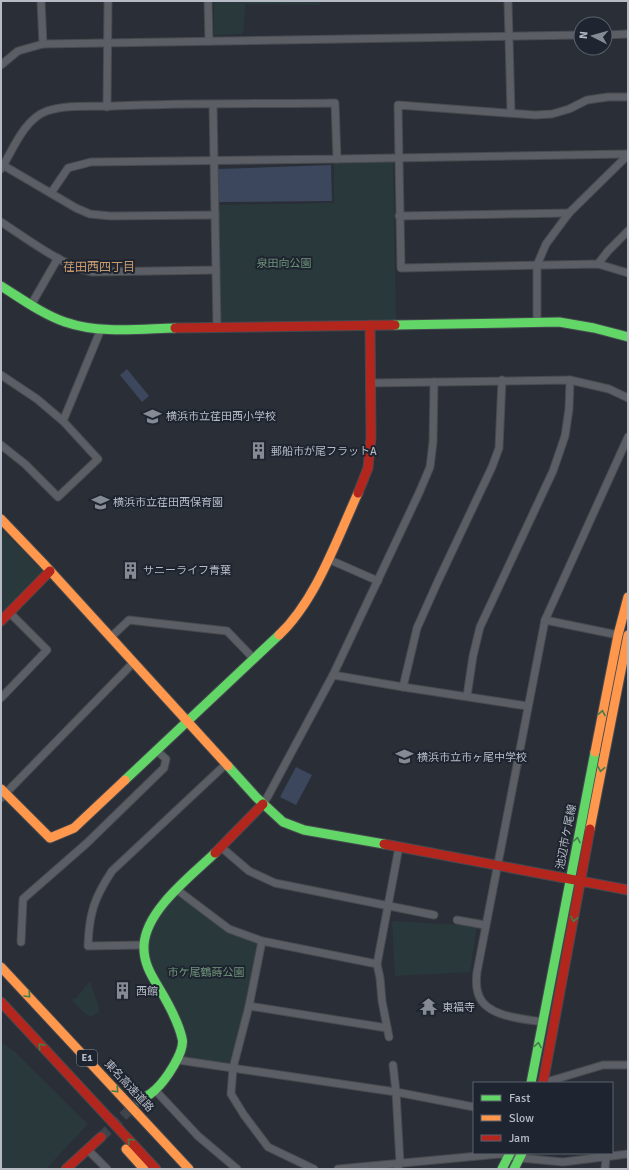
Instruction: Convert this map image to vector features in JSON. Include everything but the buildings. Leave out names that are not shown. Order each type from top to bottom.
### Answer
[{"type":"main road","points":[[1,286],[55,319],[67,324],[86,328],[559,322],[580,324],[604,329],[628,337]]},
{"type":"main road","points":[[2,794],[50,838],[74,828],[284,630],[306,602],[328,559],[365,478],[368,468],[371,437],[370,325]]},
{"type":"main road","points":[[1,519],[256,798],[283,822],[304,830],[628,890]]},
{"type":"main road","points":[[1,622],[50,571]]},
{"type":"main road","name":"池辺市ケ尾線","points":[[531,1082],[618,635],[628,597]]},
{"type":"main road","name":"池辺市ケ尾線","points":[[543,1082],[617,687],[628,636]]},
{"type":"main road","points":[[140,1101],[154,1090],[178,1060],[183,1039],[169,1005],[147,967],[144,945],[148,929],[164,902],[263,804]]},
{"type":"main road","name":"東名高速道路","points":[[1,967],[189,1169]]},
{"type":"main road","name":"E1","points":[[1,1002],[156,1169]]},
{"type":"main road","points":[[64,1071],[144,1169]]},
{"type":"main road","points":[[66,1169],[101,1137]]},
{"type":"main road","points":[[172,1150],[193,1169]]},
{"type":"main road","points":[[502,1169],[510,1154]]},
{"type":"main road","points":[[514,1169],[521,1156]]},
{"type":"street","points":[[41,1],[43,44]]},
{"type":"street","points":[[107,106],[108,1]]},
{"type":"street","points":[[208,1],[208,41]]},
{"type":"street","points":[[508,1],[511,113]]},
{"type":"street","points":[[613,35],[628,34]]},
{"type":"street","points":[[1,65],[18,51],[43,44],[573,35]]},
{"type":"street","points":[[628,97],[608,97],[587,100],[552,114],[535,115],[398,106],[401,268],[598,264],[628,273]]},
{"type":"street","points":[[214,215],[110,216],[90,214],[76,208],[2,166],[25,129],[35,118],[48,111],[65,108],[107,106],[336,103],[337,159]]},
{"type":"street","points":[[213,105],[217,327]]},
{"type":"street","points":[[51,193],[68,168],[91,162],[628,154]]},
{"type":"street","points":[[537,323],[536,265],[546,244],[569,213],[628,154]]},
{"type":"street","points":[[399,216],[569,213]]},
{"type":"street","points":[[1,222],[58,258],[83,270],[92,272],[216,270]]},
{"type":"street","points":[[598,264],[608,251],[628,231]]},
{"type":"street","points":[[31,305],[58,258]]},
{"type":"street","points":[[63,421],[100,329]]},
{"type":"street","points":[[1,376],[37,400],[63,421],[98,459],[58,497],[25,464],[1,444]]},
{"type":"street","points":[[403,687],[417,628],[492,467],[499,448],[502,380]]},
{"type":"street","points":[[371,383],[570,380],[609,389],[628,398]]},
{"type":"street","points":[[467,696],[473,656],[480,627],[553,471],[565,436],[569,409],[570,380]]},
{"type":"street","points":[[263,804],[333,675],[419,494],[430,467],[433,442],[434,382]]},
{"type":"street","points":[[543,1022],[498,1013],[487,1008],[479,997],[476,985],[477,972],[527,706],[545,620],[628,437]]},
{"type":"street","points":[[328,559],[378,581]]},
{"type":"street","points":[[1,698],[47,650],[10,613]]},
{"type":"street","points":[[110,638],[129,620],[227,631],[254,659]]},
{"type":"street","points":[[545,620],[618,635]]},
{"type":"street","points":[[2,794],[134,663]]},
{"type":"street","points":[[333,675],[527,706]]},
{"type":"street","points":[[21,942],[23,899],[87,843],[164,768],[166,759],[157,751]]},
{"type":"street","points":[[144,945],[88,946],[89,925],[93,904],[101,887],[112,871],[226,764]]},
{"type":"street","points":[[221,847],[249,871],[276,883],[434,915]]},
{"type":"street","points":[[389,1037],[382,1001],[380,978],[376,964],[399,847]]},
{"type":"street","points":[[176,889],[229,929],[262,941],[376,964]]},
{"type":"street","points":[[457,920],[485,925]]},
{"type":"street","points":[[262,941],[250,1006],[233,1068],[230,1094],[268,1147],[314,1169]]},
{"type":"street","points":[[250,1006],[387,1028]]},
{"type":"street","points":[[178,1060],[396,1092],[473,1107]]},
{"type":"street","points":[[546,1082],[603,1065],[628,1064]]},
{"type":"street","points":[[393,1065],[396,1092],[398,1166]]},
{"type":"street","points":[[154,1090],[198,1136],[237,1169]]},
{"type":"street","points":[[88,1150],[106,1169]]},
{"type":"street","points":[[338,1169],[398,1166],[500,1154],[510,1154],[563,1162],[628,1154]]},
{"type":"street","points":[[605,1169],[606,1157]]},
{"type":"green space","points":[[214,1],[320,1],[320,5],[245,4],[243,34],[214,35]]},
{"type":"green space","name":"泉田向公園","points":[[393,162],[396,321],[220,324],[217,205],[334,203],[334,164]]},
{"type":"green space","points":[[1,529],[43,571],[1,615]]},
{"type":"green space","name":"市ケ尾鶴蒔公園","points":[[176,889],[229,929],[262,941],[233,1068],[178,1060],[183,1039],[160,987],[144,945],[147,930]]},
{"type":"green space","points":[[392,921],[477,926],[470,972],[395,976]]},
{"type":"green space","points":[[90,981],[99,1012],[90,1017],[72,1000],[73,998],[75,999]]},
{"type":"green space","points":[[1,1042],[15,1052],[88,1124],[46,1169],[1,1169]]},
{"type":"water","points":[[331,165],[332,201],[219,202],[218,169]]},
{"type":"water","points":[[127,369],[149,396],[142,402],[120,375]]},
{"type":"water","points":[[296,767],[312,775],[296,805],[280,797]]},
{"type":"tunnel","points":[[101,1137],[137,1103]]},
{"type":"traffic: fast","points":[[1,286],[48,315],[78,326],[120,330],[175,328]]},
{"type":"traffic: fast","points":[[395,325],[559,322],[594,328],[628,337]]},
{"type":"traffic: fast","points":[[125,780],[279,635]]},
{"type":"traffic: fast","points":[[531,1082],[595,752]]},
{"type":"traffic: fast","points":[[228,766],[256,797],[283,822],[304,830],[384,844]]},
{"type":"traffic: fast","points":[[140,1101],[159,1086],[164,1080],[174,1066],[182,1044],[182,1038],[175,1019],[146,963],[144,945],[147,932],[153,919],[171,894],[215,853]]},
{"type":"traffic: fast","points":[[502,1169],[510,1154]]},
{"type":"traffic: fast","points":[[514,1169],[522,1154]]},
{"type":"traffic: slow","points":[[279,635],[292,621],[315,587],[334,549],[358,493]]},
{"type":"traffic: slow","points":[[1,519],[228,766]]},
{"type":"traffic: slow","points":[[595,752],[618,635],[628,597]]},
{"type":"traffic: slow","points":[[590,829],[628,635]]},
{"type":"traffic: slow","points":[[1,789],[50,838],[74,828],[125,780]]},
{"type":"traffic: slow","points":[[1,967],[189,1169]]},
{"type":"traffic: slow","points":[[126,1149],[144,1169]]},
{"type":"traffic: jam","points":[[358,493],[368,468],[371,437],[370,325]]},
{"type":"traffic: jam","points":[[175,328],[395,325]]},
{"type":"traffic: jam","points":[[1,621],[50,571]]},
{"type":"traffic: jam","points":[[215,853],[263,804]]},
{"type":"traffic: jam","points":[[543,1082],[590,829]]},
{"type":"traffic: jam","points":[[384,844],[628,890]]},
{"type":"traffic: jam","points":[[1,1002],[156,1169]]},
{"type":"traffic: jam","points":[[66,1169],[101,1137]]},
{"type":"place","name":"横浜市立荏田西小学校","points":[[153,416]]},
{"type":"place","name":"郵船市が尾フラットA","points":[[258,451]]},
{"type":"place","name":"横浜市立荏田西保育園","points":[[100,502]]},
{"type":"place","name":"サニーライフ青葉","points":[[130,570]]},
{"type":"place","name":"横浜市立市ヶ尾中学校","points":[[404,757]]},
{"type":"place","name":"西館","points":[[123,991]]},
{"type":"place","name":"東福寺","points":[[429,1007]]},
{"type":"district","name":"荏田西四丁目","points":[[99,267]]}]
